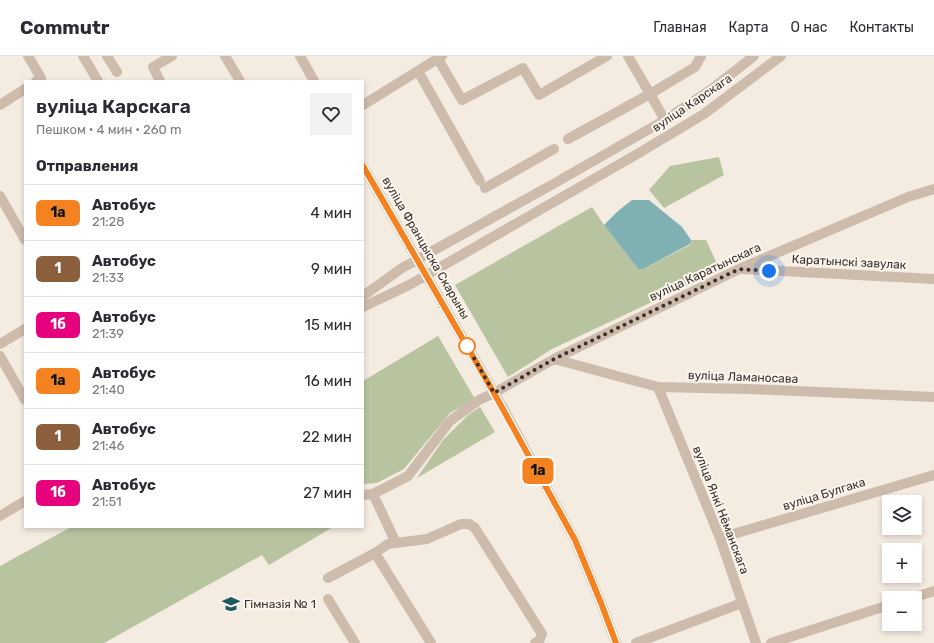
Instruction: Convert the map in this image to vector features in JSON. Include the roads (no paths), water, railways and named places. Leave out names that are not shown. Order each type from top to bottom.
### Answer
[{"type":"street","points":[[28,56],[41,78],[38,80]]},
{"type":"street","points":[[83,56],[97,80]]},
{"type":"street","points":[[107,56],[117,72]]},
{"type":"street","points":[[160,80],[153,67],[172,56]]},
{"type":"street","points":[[226,56],[239,80]]},
{"type":"street","points":[[300,56],[313,80]]},
{"type":"street","points":[[364,104],[440,57],[462,100],[523,68],[540,95],[607,56]]},
{"type":"street","points":[[628,56],[665,120]]},
{"type":"street","points":[[568,139],[650,94],[695,67],[701,56]]},
{"type":"street","name":"вуліца Карскага","points":[[364,295],[402,268],[665,120],[712,89],[754,56]]},
{"type":"street","name":"вуліца Карскага","points":[[364,307],[411,284],[704,114],[781,56]]},
{"type":"street","points":[[418,71],[482,184],[554,149]]},
{"type":"street","points":[[0,105],[24,90]]},
{"type":"street","name":"вуліца Францыска Скарыны","points":[[364,168],[494,393],[575,540],[616,643]]},
{"type":"street","name":"вуліца Каратынскага","points":[[368,494],[408,476],[450,421],[479,400],[554,359],[739,269],[908,197],[934,189]]},
{"type":"street","points":[[0,196],[24,238]]},
{"type":"street","name":"Каратынскі завулак","points":[[739,269],[934,279]]},
{"type":"street","points":[[0,344],[24,330]]},
{"type":"street","points":[[0,356],[24,398]]},
{"type":"street","name":"вуліца Ламаносава","points":[[554,359],[658,388],[748,389],[934,397]]},
{"type":"street","name":"вуліца Янкі Нёманскага","points":[[658,388],[720,538],[756,643]]},
{"type":"street","name":"вуліца Булгака","points":[[720,538],[934,475]]},
{"type":"street","points":[[368,494],[396,543]]},
{"type":"street","points":[[0,516],[24,502]]},
{"type":"street","points":[[328,578],[375,553],[388,544],[427,539],[461,524],[469,524],[475,528],[542,634],[538,642]]},
{"type":"street","points":[[375,553],[431,643]]},
{"type":"street","points":[[922,595],[934,591]]},
{"type":"street","points":[[328,599],[355,643]]},
{"type":"street","points":[[636,643],[742,603]]},
{"type":"street","points":[[771,643],[882,607]]},
{"type":"water","points":[[632,200],[649,200],[682,227],[691,240],[690,244],[643,269],[638,269],[604,225]]},
{"type":"place","name":"Гімназія № 1","points":[[231,604]]}]
